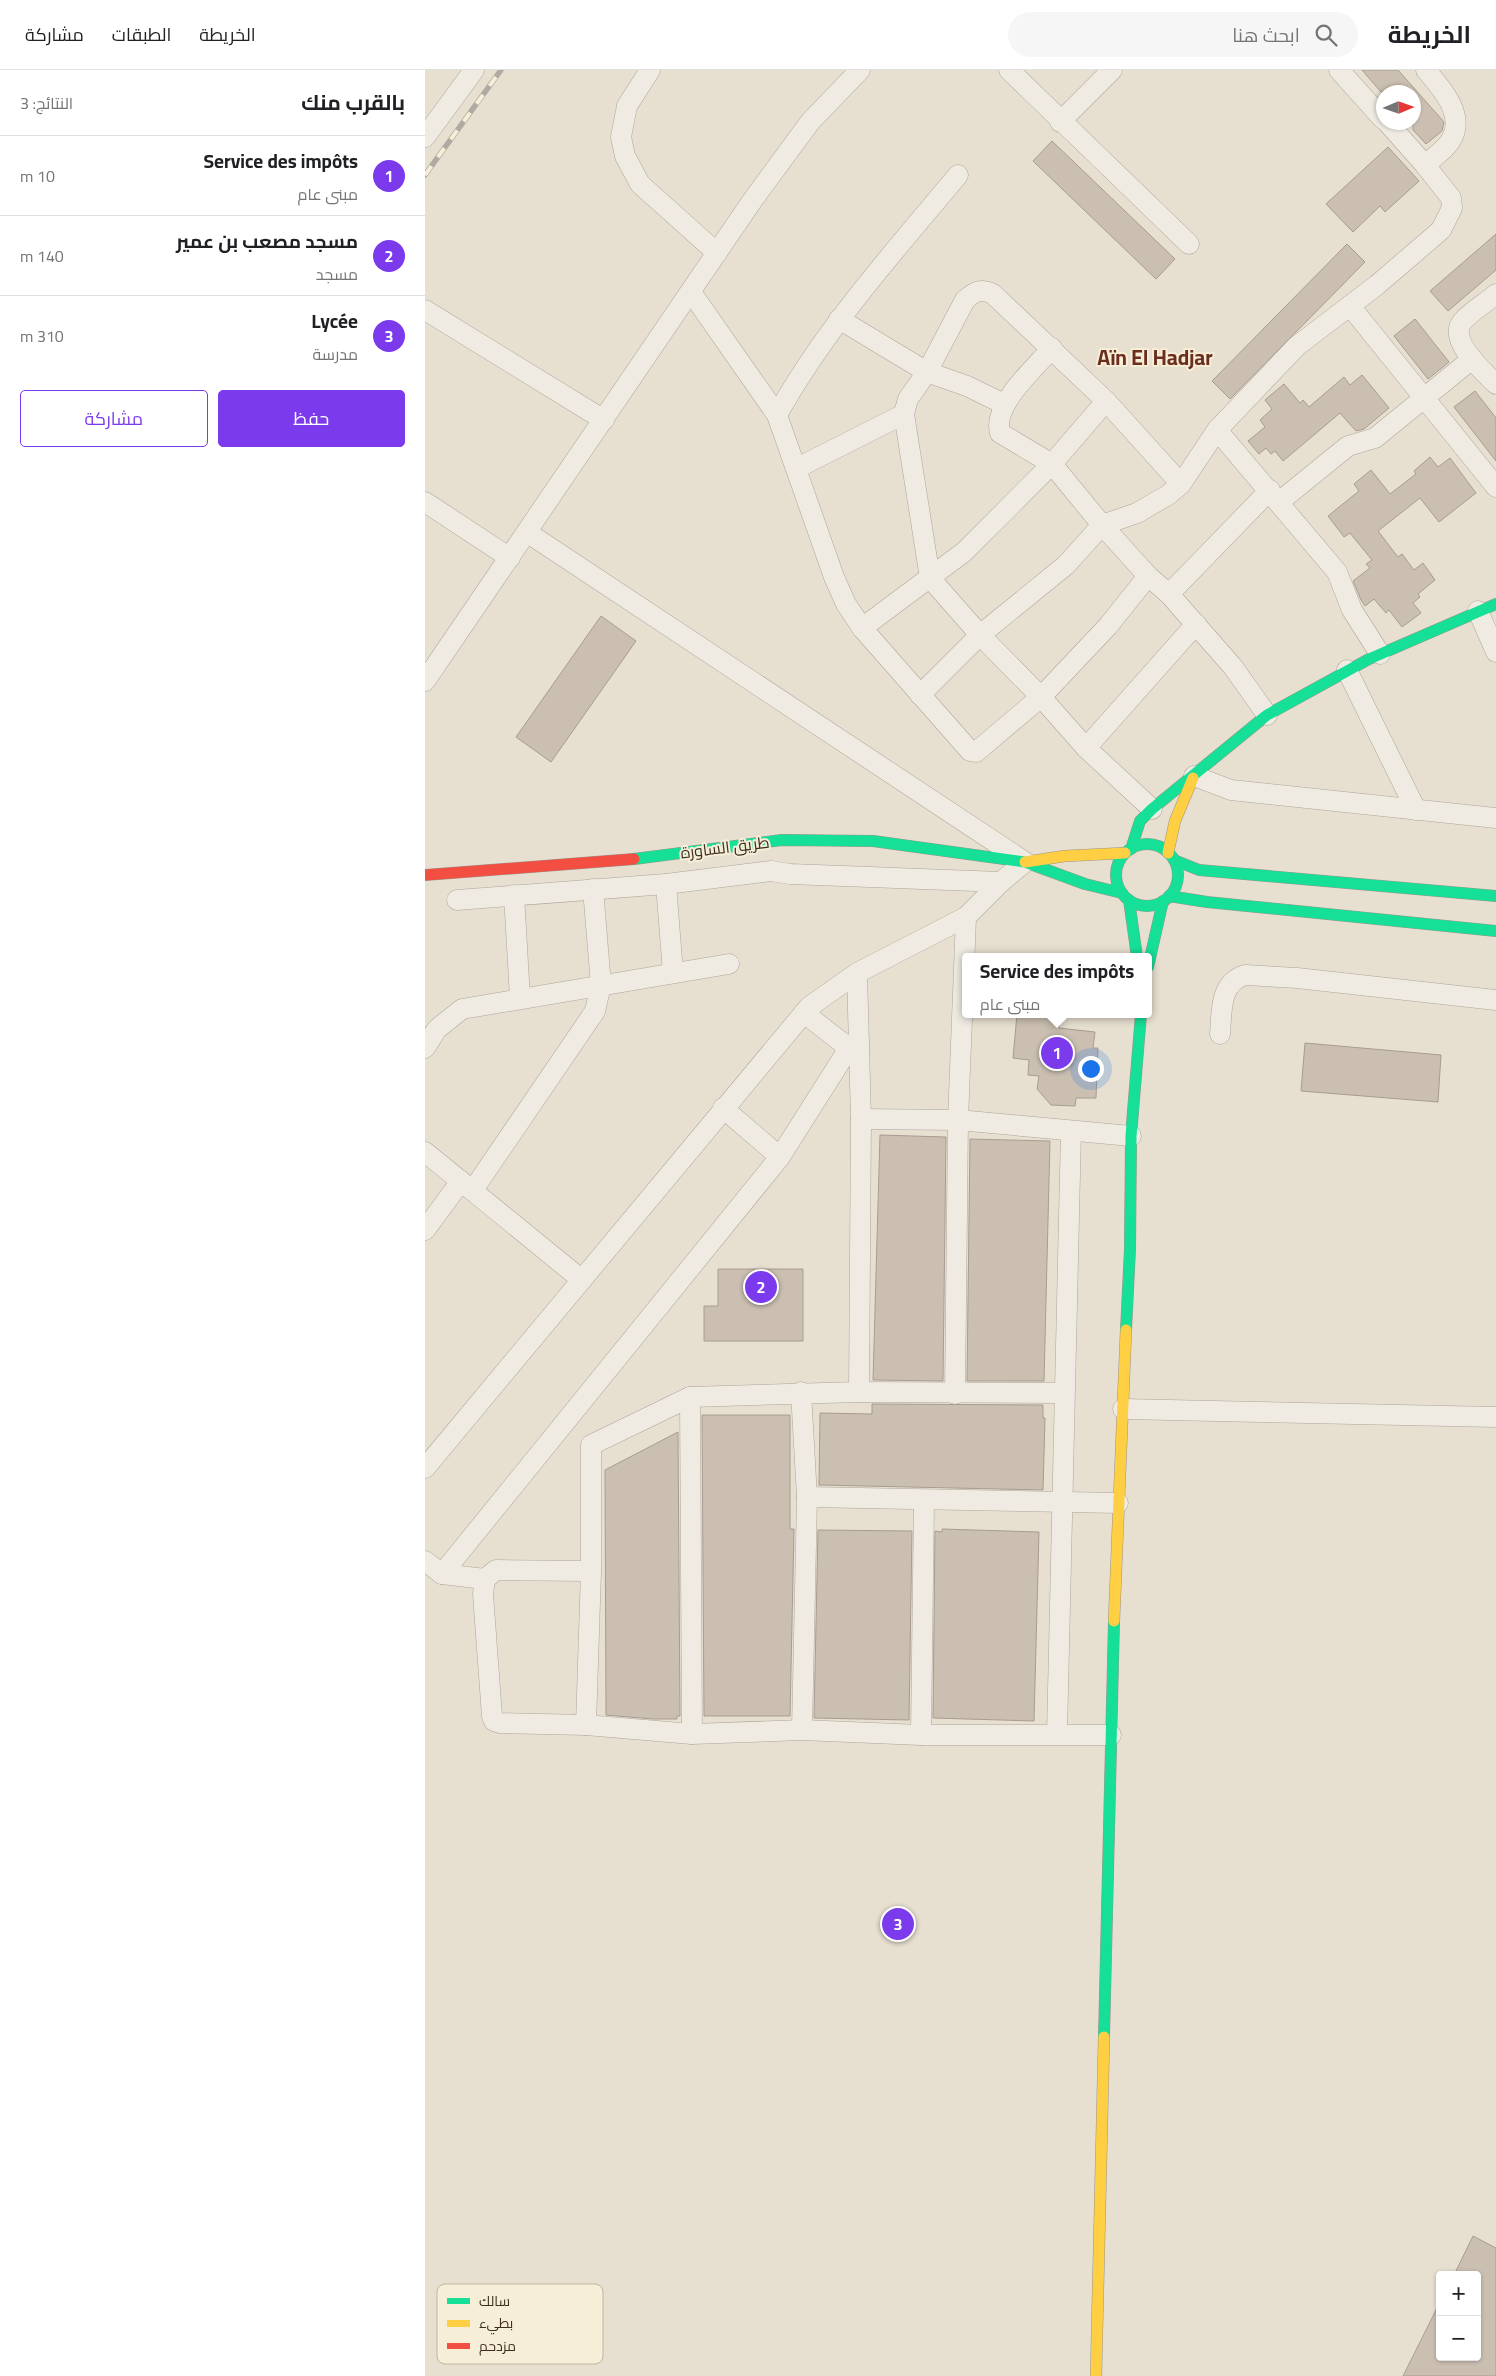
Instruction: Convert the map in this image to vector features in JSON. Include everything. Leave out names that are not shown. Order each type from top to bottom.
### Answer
[{"type":"main road","points":[[1136,953],[1125,896],[1118,885],[1117,868],[1128,851],[1140,821],[1152,809],[1194,776],[1223,749],[1267,715],[1347,670],[1487,607]]},
{"type":"main road","points":[[1152,953],[1166,899],[1177,879],[1171,857],[1175,821],[1194,776]]},
{"type":"main road","name":"طريق الساورة","points":[[425,875],[598,863],[781,840],[873,841],[1025,862]]},
{"type":"main road","points":[[1025,862],[1065,856],[1128,851],[1150,844],[1171,857],[1199,870],[1496,896]]},
{"type":"main road","points":[[1025,862],[1067,878],[1125,896],[1146,906],[1166,899],[1496,930]]},
{"type":"main road","points":[[1095,2376],[1118,1503],[1130,1249],[1131,1136],[1141,1018]]},
{"type":"street","points":[[425,136],[474,70]]},
{"type":"street","points":[[650,70],[627,106],[621,137],[625,156],[640,184],[717,253]]},
{"type":"street","points":[[425,681],[528,533],[717,253],[810,122],[860,70]]},
{"type":"street","points":[[1009,70],[1060,122],[1189,244]]},
{"type":"street","points":[[1060,122],[1112,70]]},
{"type":"street","points":[[1339,70],[1376,111]]},
{"type":"street","points":[[1425,165],[1448,144],[1455,124],[1453,108],[1447,95],[1426,70]]},
{"type":"street","points":[[919,695],[979,635],[1067,565],[1102,525],[1137,513],[1167,496],[1181,484],[1217,430],[1297,346],[1350,306],[1441,230],[1452,208],[1451,198],[1394,130]]},
{"type":"street","points":[[777,415],[839,319],[958,175]]},
{"type":"street","points":[[1152,809],[1086,748],[1041,697],[979,635],[930,578],[904,414],[908,399],[927,372],[965,300],[973,292],[981,290],[993,294],[1052,348],[1106,401],[1181,484]]},
{"type":"street","points":[[691,292],[777,415],[834,577],[846,604],[862,628],[919,695],[974,752],[978,752],[1041,697],[1108,626],[1148,576]]},
{"type":"street","points":[[1496,294],[1462,322],[1459,330],[1462,345],[1472,359],[1496,384]]},
{"type":"street","points":[[1350,306],[1496,487]]},
{"type":"street","points":[[425,310],[604,420]]},
{"type":"street","points":[[839,319],[927,372],[967,386],[1004,404]]},
{"type":"street","points":[[1052,348],[1004,404],[998,419],[1000,433],[1052,464],[1102,525],[1148,576],[1169,594],[1233,667],[1267,715]]},
{"type":"street","points":[[1169,594],[1275,496],[1348,446],[1375,438],[1472,359]]},
{"type":"street","points":[[862,628],[964,552],[1052,464],[1106,401]]},
{"type":"street","points":[[797,468],[904,414]]},
{"type":"street","points":[[1217,430],[1275,496],[1337,572],[1352,610],[1380,654]]},
{"type":"street","points":[[425,502],[510,558]]},
{"type":"street","points":[[425,1468],[804,1013],[857,973],[966,917],[1001,882],[1025,862],[528,533]]},
{"type":"street","points":[[1487,607],[1496,652]]},
{"type":"street","points":[[1086,748],[1196,624]]},
{"type":"street","points":[[1347,670],[1416,810]]},
{"type":"street","points":[[1194,776],[1231,790],[1496,818]]},
{"type":"street","points":[[457,900],[666,884],[771,871],[790,874],[1001,882]]},
{"type":"street","points":[[666,884],[673,973]]},
{"type":"street","points":[[425,1230],[467,1186],[595,1011],[601,985],[593,889]]},
{"type":"street","points":[[514,896],[520,998]]},
{"type":"street","points":[[965,953],[966,917]]},
{"type":"street","points":[[425,1048],[437,1029],[462,1009],[729,964]]},
{"type":"street","points":[[857,973],[854,1045],[861,1119],[859,1392]]},
{"type":"street","points":[[1220,1034],[1225,991],[1238,977],[1245,975],[1297,978],[1496,1000]]},
{"type":"street","points":[[804,1013],[854,1045]]},
{"type":"street","points":[[955,1394],[958,1120],[962,1018]]},
{"type":"street","points":[[442,1574],[780,1157],[854,1045]]},
{"type":"street","points":[[723,1108],[780,1157]]},
{"type":"street","points":[[861,1119],[958,1120],[1131,1136]]},
{"type":"street","points":[[1057,1734],[1071,1131]]},
{"type":"street","points":[[425,1152],[582,1280]]},
{"type":"street","points":[[801,1392],[807,1497],[802,1730]]},
{"type":"street","points":[[586,1725],[591,1571],[591,1445],[690,1397],[801,1392],[1064,1393]]},
{"type":"street","points":[[690,1397],[692,1734]]},
{"type":"street","points":[[1123,1409],[1496,1417]]},
{"type":"street","points":[[807,1497],[1118,1503]]},
{"type":"street","points":[[921,1736],[924,1500]]},
{"type":"street","points":[[425,1561],[442,1574],[485,1579]]},
{"type":"street","points":[[591,1571],[496,1570],[485,1579],[483,1594],[494,1721],[500,1723],[586,1725],[692,1734],[802,1730],[921,1736],[1111,1735]]},
{"type":"building","points":[[1362,70],[1398,70],[1411,85],[1376,85]]},
{"type":"building","points":[[1421,96],[1444,122],[1442,131],[1426,144],[1413,130],[1421,130]]},
{"type":"building","points":[[1052,141],[1175,259],[1156,279],[1033,161]]},
{"type":"building","points":[[1388,147],[1419,181],[1385,212],[1380,206],[1353,232],[1326,204]]},
{"type":"building","points":[[1496,234],[1496,270],[1448,311],[1430,291]]},
{"type":"building","points":[[1347,244],[1365,262],[1230,399],[1212,381]]},
{"type":"building","points":[[1415,319],[1449,362],[1428,379],[1394,336]]},
{"type":"building","points":[[1362,375],[1389,408],[1364,429],[1356,431],[1340,413],[1283,461],[1275,451],[1271,454],[1266,448],[1259,454],[1248,441],[1265,427],[1260,420],[1272,409],[1265,400],[1284,384],[1300,403],[1303,400],[1309,407],[1344,377],[1350,385]]},
{"type":"building","points":[[1475,391],[1496,418],[1496,461],[1454,407]]},
{"type":"building","points":[[1430,457],[1438,467],[1450,458],[1476,493],[1439,522],[1420,498],[1378,531],[1398,557],[1402,554],[1414,570],[1423,563],[1435,580],[1418,594],[1420,597],[1413,603],[1421,613],[1402,627],[1389,610],[1386,613],[1374,599],[1365,606],[1361,600],[1353,581],[1370,568],[1366,564],[1372,560],[1350,533],[1344,537],[1328,516],[1359,491],[1354,484],[1371,470],[1390,494],[1416,474],[1414,471]]},
{"type":"building","points":[[601,616],[636,641],[551,762],[516,737]]},
{"type":"building","points":[[1017,1018],[1060,1018],[1059,1028],[1095,1032],[1093,1048],[1098,1048],[1096,1098],[1076,1098],[1075,1106],[1051,1105],[1037,1089],[1039,1076],[1028,1075],[1029,1060],[1013,1058]]},
{"type":"building","points":[[1305,1043],[1441,1055],[1438,1102],[1301,1091]]},
{"type":"building","points":[[880,1135],[946,1137],[943,1381],[873,1380]]},
{"type":"building","points":[[970,1139],[1050,1141],[1044,1381],[967,1381]]},
{"type":"building","points":[[718,1269],[803,1269],[803,1341],[704,1341],[704,1306],[718,1306]]},
{"type":"building","points":[[872,1404],[1043,1405],[1043,1418],[1045,1418],[1043,1490],[819,1485],[820,1413],[872,1414]]},
{"type":"building","points":[[702,1415],[790,1415],[790,1529],[794,1529],[790,1716],[704,1716]]},
{"type":"building","points":[[678,1432],[680,1716],[677,1716],[677,1719],[653,1719],[606,1715],[605,1470]]},
{"type":"building","points":[[942,1529],[1039,1532],[1034,1721],[933,1718],[935,1531],[942,1532]]},
{"type":"building","points":[[818,1530],[912,1531],[909,1720],[814,1718]]},
{"type":"building","points":[[1473,2236],[1496,2248],[1496,2376],[1403,2376],[1436,2310],[1436,2361],[1481,2361],[1481,2271],[1456,2271]]},
{"type":"railway","points":[[425,175],[501,70]]},
{"type":"traffic: fast","points":[[1131,849],[1140,821],[1152,809],[1267,715],[1369,659],[1496,604]]},
{"type":"traffic: fast","points":[[634,859],[782,840],[873,841],[1025,862],[1085,884],[1122,893]]},
{"type":"traffic: fast","points":[[1147,844],[1159,847],[1169,853],[1175,863],[1178,875],[1175,887],[1169,897],[1159,903],[1147,906],[1135,903],[1125,897],[1119,887],[1116,875],[1119,863],[1125,853],[1135,847],[1147,844]]},
{"type":"traffic: fast","points":[[1174,860],[1199,870],[1496,896]]},
{"type":"traffic: fast","points":[[1169,896],[1207,902],[1496,931]]},
{"type":"traffic: fast","points":[[1129,900],[1136,953]]},
{"type":"traffic: fast","points":[[1151,953],[1163,901]]},
{"type":"traffic: fast","points":[[1126,1330],[1130,1249],[1131,1136],[1141,1018]]},
{"type":"traffic: fast","points":[[1104,2037],[1114,1621]]},
{"type":"traffic: slow","points":[[1168,853],[1175,821],[1193,778]]},
{"type":"traffic: slow","points":[[1025,862],[1065,856],[1125,853]]},
{"type":"traffic: slow","points":[[1114,1621],[1126,1330]]},
{"type":"traffic: slow","points":[[1096,2376],[1104,2037]]},
{"type":"traffic: jam","points":[[425,875],[634,859]]},
{"type":"place","name":"Service des impôts","points":[[1057,1053]]},
{"type":"place","name":"مسجد مصعب بن عمير","points":[[761,1287]]},
{"type":"place","name":"Lycée","points":[[898,1924]]},
{"type":"district","name":"Aïn El Hadjar","points":[[1155,358]]}]
